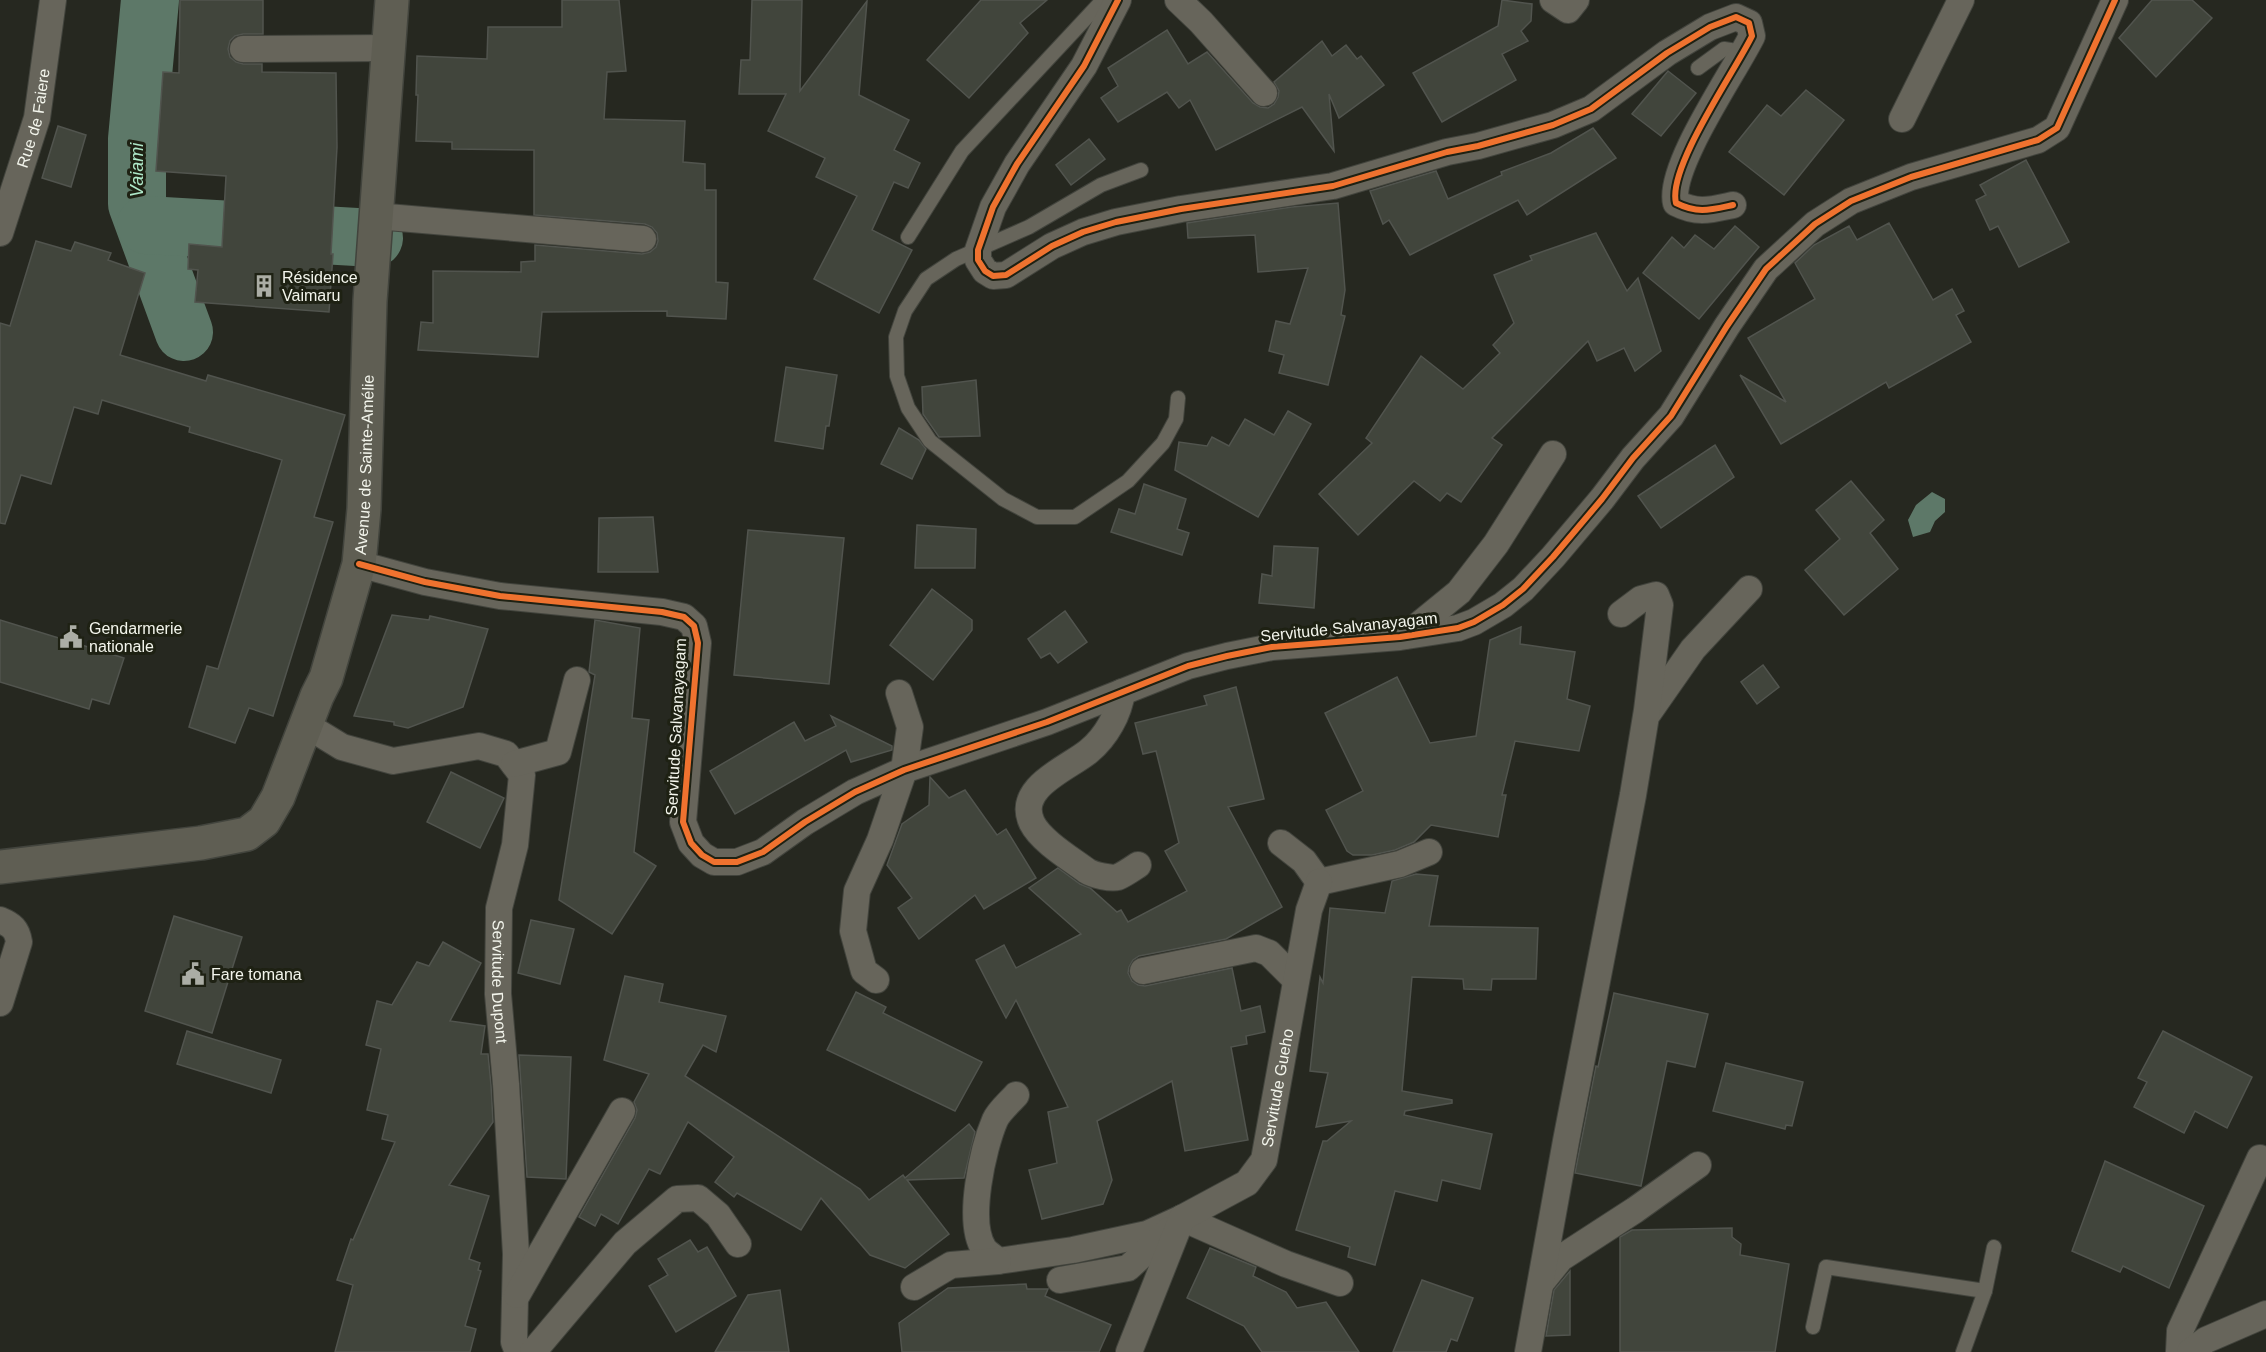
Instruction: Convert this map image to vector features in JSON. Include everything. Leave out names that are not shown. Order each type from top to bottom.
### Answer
[{"type":"street","name":"Rue de Faiere","points":[[0,233],[37,118],[53,0]]},
{"type":"street","name":"Avenue de Sainte-Amélie","points":[[0,867],[201,843],[247,834],[264,821],[278,797],[326,678],[359,564],[364,508],[370,301],[392,0]]},
{"type":"street","points":[[1118,0],[1083,66],[1017,164],[993,207],[978,250],[978,260],[985,271],[993,276],[1006,275],[1052,246],[1083,232],[1116,222],[1181,209],[1333,186],[1447,152],[1478,146],[1553,125],[1591,109],[1667,52],[1710,27],[1736,17],[1749,23],[1752,36],[1680,168],[1673,192],[1676,203],[1689,210],[1708,210],[1733,205]]},
{"type":"street","points":[[1178,0],[1201,22],[1264,93]]},
{"type":"street","points":[[1553,0],[1568,10],[1576,0]]},
{"type":"street","points":[[1902,119],[1961,0]]},
{"type":"street","name":"Servitude Salvanayagam","points":[[359,564],[424,582],[500,596],[634,608],[684,617],[694,626],[698,643],[683,822],[691,843],[702,855],[714,861],[737,862],[763,852],[855,792],[904,770],[1047,722],[1188,666],[1272,647],[1404,636],[1458,628],[1503,605],[1523,590],[1633,458],[1671,417],[1727,326],[1766,269],[1815,224],[1851,201],[1901,181],[2038,140],[2057,128],[2115,0]]},
{"type":"street","points":[[243,49],[388,48]]},
{"type":"street","points":[[376,216],[643,238]]},
{"type":"street","points":[[1404,636],[1459,592],[1496,544],[1552,454]]},
{"type":"street","points":[[1646,717],[1693,649],[1749,589]]},
{"type":"street","points":[[1528,1352],[1646,717],[1660,605],[1656,595],[1641,599],[1621,614]]},
{"type":"street","points":[[306,725],[342,747],[393,761],[480,746],[506,754],[514,764],[558,752],[576,680]]},
{"type":"street","points":[[1122,692],[1120,708],[1104,735],[1089,751],[1044,780],[1030,803],[1032,823],[1047,841],[1090,873],[1117,878],[1138,865]]},
{"type":"street","points":[[876,980],[864,971],[854,932],[857,891],[880,840],[904,770],[910,727],[899,693]]},
{"type":"street","name":"Servitude Dupont","points":[[514,764],[522,775],[515,845],[499,909],[498,994],[516,1254],[514,1342],[518,1352]]},
{"type":"street","points":[[1281,843],[1304,861],[1319,882],[1400,864],[1429,852]]},
{"type":"street","name":"Servitude Gueho","points":[[1182,1218],[1247,1183],[1264,1160],[1295,979],[1309,910],[1319,882]]},
{"type":"street","points":[[0,920],[10,924],[18,933],[19,942],[0,1003]]},
{"type":"street","points":[[1143,971],[1256,948],[1269,953],[1295,979]]},
{"type":"street","points":[[998,1261],[984,1248],[975,1217],[983,1159],[996,1118],[1016,1095]]},
{"type":"street","points":[[515,1298],[622,1111]]},
{"type":"street","points":[[2179,1352],[2180,1330],[2260,1158]]},
{"type":"street","points":[[1541,1283],[1562,1258],[1698,1165]]},
{"type":"street","points":[[533,1352],[625,1243],[677,1199],[698,1198],[718,1215],[738,1244]]},
{"type":"street","points":[[1060,1280],[1128,1268],[1182,1218]]},
{"type":"street","points":[[1129,1352],[1182,1218]]},
{"type":"street","points":[[914,1287],[951,1265],[1073,1250],[1147,1234],[1182,1218],[1275,1260],[1340,1283]]},
{"type":"street","points":[[2190,1352],[2206,1340],[2266,1314]]},
{"type":"lane","points":[[908,237],[962,152],[1103,0]]},
{"type":"lane","points":[[1698,68],[1724,48],[1743,52]]},
{"type":"lane","points":[[1141,170],[1101,185],[1029,227],[956,259],[926,279],[905,311],[896,337],[897,376],[908,408],[930,441],[1003,499],[1037,517],[1075,517],[1128,481],[1163,443],[1176,419],[1178,398]]},
{"type":"lane","points":[[1963,1352],[1985,1291],[1994,1247]]},
{"type":"lane","points":[[1813,1327],[1826,1267],[1985,1291]]},
{"type":"shaded area","points":[[1932,492],[1945,499],[1945,512],[1935,521],[1930,532],[1913,537],[1908,520],[1916,505]]},
{"type":"building","points":[[180,0],[263,0],[263,34],[235,36],[230,41],[228,49],[230,57],[243,64],[262,64],[262,72],[336,73],[337,147],[329,312],[195,302],[198,270],[188,269],[189,244],[222,247],[226,176],[156,171],[163,72],[179,73]]},
{"type":"building","points":[[562,0],[619,0],[626,71],[607,72],[604,119],[685,121],[683,162],[705,164],[705,190],[716,190],[716,282],[728,283],[726,319],[667,316],[667,311],[542,312],[538,357],[418,350],[421,322],[433,323],[433,271],[521,272],[521,262],[535,261],[535,245],[642,254],[656,247],[657,233],[645,224],[534,215],[534,150],[452,149],[452,142],[416,141],[417,56],[487,59],[488,27],[562,27]]},
{"type":"building","points":[[752,0],[802,0],[800,91],[867,1],[859,95],[909,120],[894,150],[920,163],[908,188],[894,182],[872,230],[912,250],[879,313],[814,279],[857,196],[816,177],[825,158],[768,131],[786,94],[739,94],[741,60],[750,60]]},
{"type":"building","points":[[981,0],[1047,0],[1020,23],[1028,33],[969,98],[927,60]]},
{"type":"building","points":[[1502,0],[1532,4],[1531,21],[1521,31],[1528,41],[1502,54],[1516,80],[1442,122],[1413,73],[1498,26]]},
{"type":"building","points":[[2152,0],[2192,0],[2212,18],[2156,77],[2119,38]]},
{"type":"building","points":[[1167,30],[1188,64],[1207,52],[1253,103],[1260,107],[1268,108],[1274,104],[1279,91],[1274,82],[1322,41],[1332,56],[1346,45],[1357,59],[1361,56],[1384,85],[1339,118],[1329,94],[1334,151],[1302,107],[1216,150],[1190,100],[1179,108],[1167,92],[1118,122],[1101,98],[1118,86],[1108,68]]},
{"type":"building","points":[[1668,71],[1696,93],[1661,136],[1632,114]]},
{"type":"building","points":[[1806,90],[1844,120],[1784,195],[1729,152],[1767,105],[1781,116]]},
{"type":"building","points":[[58,126],[86,135],[71,187],[42,178]]},
{"type":"building","points":[[1593,128],[1616,158],[1527,215],[1518,200],[1410,255],[1389,220],[1383,224],[1370,191],[1436,171],[1448,199],[1502,175],[1501,172],[1551,153]]},
{"type":"building","points":[[1089,139],[1105,159],[1071,185],[1056,165]]},
{"type":"building","points":[[2026,160],[2069,242],[2019,267],[1998,226],[1990,230],[1976,200],[1986,195],[1980,185]]},
{"type":"building","points":[[1338,203],[1345,290],[1341,315],[1345,316],[1328,385],[1279,373],[1284,355],[1269,351],[1276,321],[1290,324],[1308,268],[1258,272],[1255,235],[1188,238],[1187,223],[1292,207]]},
{"type":"building","points":[[1889,223],[1933,300],[1952,289],[1964,311],[1956,315],[1971,342],[1889,388],[1886,382],[1781,444],[1740,375],[1786,402],[1748,338],[1815,299],[1795,263],[1814,245],[1849,226],[1857,240]]},
{"type":"building","points":[[1735,226],[1759,247],[1699,319],[1643,273],[1672,237],[1684,248],[1695,235],[1714,249]]},
{"type":"building","points":[[1596,233],[1627,291],[1638,278],[1661,351],[1635,371],[1624,348],[1597,361],[1588,341],[1492,438],[1502,445],[1461,502],[1447,493],[1440,501],[1414,481],[1358,535],[1319,494],[1372,443],[1366,438],[1421,356],[1463,389],[1500,353],[1493,345],[1514,323],[1494,275],[1532,260],[1530,256]]},
{"type":"building","points":[[36,241],[71,251],[75,242],[111,253],[108,260],[145,273],[120,355],[206,381],[208,375],[345,415],[314,517],[333,522],[273,716],[249,708],[235,743],[189,727],[207,666],[218,669],[282,460],[189,432],[190,427],[102,400],[98,414],[74,407],[51,484],[21,475],[5,524],[0,523],[0,323],[10,326]]},
{"type":"building","points":[[786,367],[837,375],[823,449],[775,441]]},
{"type":"building","points":[[976,380],[980,436],[939,437],[923,414],[922,387]]},
{"type":"building","points":[[1288,411],[1311,424],[1258,517],[1175,470],[1179,442],[1207,446],[1212,437],[1229,446],[1245,419],[1274,435]]},
{"type":"building","points":[[899,428],[919,440],[926,449],[912,479],[881,464]]},
{"type":"building","points":[[1715,445],[1734,477],[1661,528],[1638,496]]},
{"type":"building","points":[[1851,481],[1884,520],[1870,533],[1898,569],[1844,615],[1805,570],[1840,539],[1816,510]]},
{"type":"building","points":[[1144,484],[1186,499],[1177,529],[1189,533],[1182,555],[1111,532],[1119,509],[1135,514]]},
{"type":"building","points":[[653,517],[658,572],[598,572],[599,518]]},
{"type":"building","points":[[917,525],[976,529],[975,568],[915,568]]},
{"type":"building","points":[[748,530],[844,538],[829,684],[734,675]]},
{"type":"building","points":[[1274,546],[1318,548],[1314,608],[1259,603],[1262,574],[1272,576]]},
{"type":"building","points":[[932,589],[972,620],[972,630],[933,680],[890,645]]},
{"type":"building","points":[[1065,611],[1087,642],[1058,663],[1050,653],[1041,658],[1028,639]]},
{"type":"building","points":[[392,615],[429,620],[430,616],[488,629],[463,707],[408,728],[394,725],[394,722],[354,716]]},
{"type":"building","points":[[0,620],[124,658],[109,704],[92,699],[89,709],[0,682]]},
{"type":"building","points":[[595,620],[640,628],[632,718],[649,720],[634,852],[656,866],[612,934],[559,900],[595,675],[589,672]]},
{"type":"building","points":[[1521,627],[1520,644],[1575,652],[1567,699],[1590,706],[1579,751],[1515,741],[1502,795],[1506,795],[1498,837],[1431,825],[1414,842],[1395,850],[1372,855],[1353,855],[1347,851],[1326,810],[1363,791],[1325,713],[1397,677],[1430,743],[1476,736],[1490,640]]},
{"type":"building","points":[[1763,665],[1779,687],[1757,704],[1741,682]]},
{"type":"building","points":[[1236,687],[1264,799],[1228,807],[1282,907],[1226,939],[1139,956],[1133,960],[1128,973],[1132,981],[1145,986],[1232,968],[1241,1011],[1260,1006],[1265,1032],[1246,1036],[1247,1044],[1231,1047],[1248,1140],[1185,1151],[1172,1081],[1097,1121],[1112,1180],[1103,1204],[1042,1219],[1029,1170],[1057,1163],[1048,1112],[1068,1107],[1016,1000],[1006,1018],[976,960],[1004,945],[1016,968],[1081,934],[1029,888],[1058,868],[1080,884],[1090,888],[1117,912],[1121,910],[1128,922],[1187,891],[1165,851],[1179,843],[1156,751],[1143,754],[1135,723],[1207,705],[1204,696]]},
{"type":"building","points":[[831,716],[892,746],[892,750],[851,762],[846,750],[735,814],[710,771],[794,722],[805,741],[836,726]]},
{"type":"building","points":[[451,772],[504,798],[480,848],[427,822]]},
{"type":"building","points":[[930,777],[949,798],[965,790],[997,835],[1006,829],[1036,878],[984,909],[975,895],[919,939],[898,908],[912,898],[887,865],[902,824],[929,805]]},
{"type":"building","points":[[1416,874],[1438,876],[1429,926],[1538,928],[1536,979],[1492,979],[1491,990],[1464,989],[1463,979],[1412,977],[1402,1091],[1452,1100],[1452,1103],[1405,1111],[1404,1115],[1492,1134],[1480,1189],[1442,1180],[1437,1201],[1395,1191],[1375,1265],[1348,1257],[1350,1247],[1296,1230],[1323,1141],[1327,1141],[1351,1121],[1316,1127],[1328,1073],[1310,1071],[1320,977],[1323,983],[1330,908],[1385,913],[1392,881]]},
{"type":"building","name":"Fare tomana","points":[[174,916],[242,937],[212,1033],[145,1011]]},
{"type":"building","points":[[531,920],[574,929],[560,984],[518,973]]},
{"type":"building","points":[[443,942],[481,963],[450,1021],[485,1026],[481,1054],[488,1054],[491,1085],[493,1122],[449,1185],[489,1196],[469,1259],[480,1263],[478,1270],[481,1271],[465,1326],[476,1329],[470,1352],[335,1352],[353,1285],[337,1280],[351,1239],[353,1240],[395,1142],[382,1139],[388,1115],[367,1110],[381,1049],[366,1045],[377,1001],[392,1005],[417,962],[429,966]]},
{"type":"building","points":[[625,976],[663,984],[659,1002],[726,1016],[716,1052],[703,1045],[685,1076],[860,1189],[869,1200],[903,1175],[905,1178],[969,1124],[975,1132],[964,1178],[907,1180],[949,1234],[905,1268],[870,1255],[821,1198],[801,1230],[737,1193],[734,1197],[715,1182],[734,1157],[688,1122],[660,1174],[649,1169],[618,1224],[601,1214],[595,1226],[579,1217],[635,1118],[637,1110],[634,1102],[649,1074],[604,1060]]},
{"type":"building","points":[[856,992],[886,1007],[883,1013],[982,1062],[955,1111],[827,1050]]},
{"type":"building","points":[[1614,993],[1708,1014],[1695,1067],[1667,1061],[1641,1186],[1575,1173],[1596,1066],[1598,1067]]},
{"type":"building","points":[[187,1031],[281,1060],[271,1093],[177,1064]]},
{"type":"building","points":[[2163,1031],[2252,1077],[2227,1128],[2195,1111],[2184,1133],[2134,1107],[2147,1082],[2138,1078]]},
{"type":"building","points":[[519,1055],[571,1057],[566,1179],[527,1177]]},
{"type":"building","points":[[1726,1063],[1803,1082],[1792,1126],[1786,1125],[1785,1129],[1713,1111]]},
{"type":"building","points":[[2105,1161],[2204,1206],[2169,1288],[2123,1266],[2120,1272],[2072,1251]]},
{"type":"building","points":[[1732,1228],[1732,1237],[1741,1244],[1740,1255],[1789,1264],[1775,1352],[1620,1352],[1620,1237],[1632,1230]]},
{"type":"building","points":[[690,1240],[698,1252],[707,1247],[736,1296],[676,1332],[649,1286],[668,1275],[658,1259]]},
{"type":"building","points":[[1210,1248],[1256,1267],[1253,1276],[1286,1292],[1297,1308],[1326,1302],[1359,1352],[1262,1352],[1244,1326],[1187,1298]]},
{"type":"building","points":[[1570,1271],[1570,1335],[1546,1336],[1554,1290]]},
{"type":"building","points":[[1422,1280],[1473,1298],[1457,1341],[1451,1339],[1446,1352],[1393,1352]]},
{"type":"building","points":[[1026,1284],[1027,1289],[1048,1289],[1045,1296],[1111,1325],[1099,1352],[902,1352],[899,1323],[948,1288]]},
{"type":"building","points":[[780,1290],[789,1352],[715,1352],[748,1295]]},
{"type":"waterway","name":"Vaiami","points":[[150,0],[137,139],[137,204],[184,332]]},
{"type":"waterway","points":[[146,225],[374,238]]},
{"type":"cycle path","points":[[1118,0],[1084,66],[1017,164],[993,207],[978,250],[978,260],[985,271],[993,276],[1006,275],[1052,246],[1083,232],[1116,222],[1181,209],[1333,186],[1447,152],[1478,146],[1553,125],[1591,109],[1667,53],[1710,27],[1736,17],[1749,23],[1752,36],[1704,120],[1682,167],[1676,187],[1676,203],[1691,209],[1704,210],[1733,205]]},
{"type":"cycle path","points":[[359,564],[425,582],[500,596],[662,612],[684,617],[694,626],[698,643],[683,822],[691,843],[702,855],[714,862],[737,862],[763,852],[805,822],[855,792],[904,770],[1047,722],[1188,666],[1272,647],[1400,637],[1458,628],[1474,622],[1503,605],[1523,589],[1553,557],[1633,458],[1671,416],[1727,326],[1766,269],[1815,224],[1851,201],[1911,177],[2038,140],[2057,128],[2115,0]]},
{"type":"place","name":"Résidence Vaimaru","points":[[264,286]]},
{"type":"place","name":"Gendarmerie nationale","points":[[71,637]]},
{"type":"place","name":"Fare tomana","points":[[193,974]]}]
